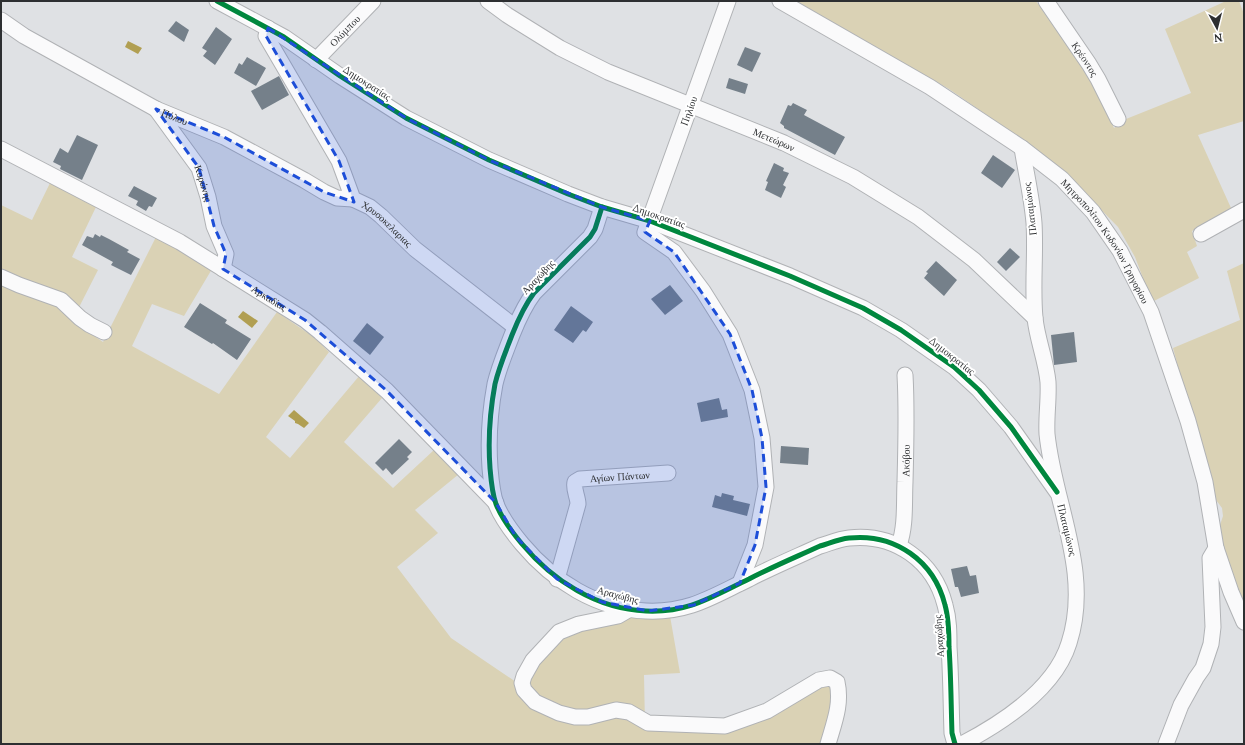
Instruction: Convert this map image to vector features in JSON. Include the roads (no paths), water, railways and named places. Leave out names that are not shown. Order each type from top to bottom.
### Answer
[{"type":"street","name":"Δημοκρατίας","points":[[217,1],[291,41],[316,60],[406,118],[489,160],[602,207],[650,221],[790,276],[863,308],[901,330],[954,367],[979,390],[1011,427],[1057,492]]},
{"type":"street","name":"Ολύμπου","points":[[316,60],[373,1]]},
{"type":"street","name":"Μετεώρων","points":[[488,1],[507,15],[560,48],[608,72],[691,104],[784,143],[853,177],[918,217],[974,260],[1035,318]]},
{"type":"street","name":"Πηλίου","points":[[650,221],[728,1]]},
{"type":"street","name":"Μητροπολίτου Κυδονίων Γρηγορίου","points":[[780,1],[930,87],[1022,148],[1062,179],[1093,212],[1120,251],[1151,312],[1188,421],[1205,482],[1216,548],[1231,592],[1244,622]]},
{"type":"street","name":"Κρέοντος","points":[[1046,1],[1089,64],[1118,119]]},
{"type":"street","name":"Πύλου","points":[[1,20],[24,36],[156,109],[224,137],[331,196],[343,199],[353,199]]},
{"type":"street","name":"Χρυσοκελαριας","points":[[268,28],[266,36],[339,161],[353,199],[370,207],[415,249],[515,327]]},
{"type":"street","name":"Κορώνης","points":[[156,109],[199,168],[208,197],[214,226],[226,254],[224,269]]},
{"type":"street","name":"Πλαταμώνος","points":[[962,744],[983,733],[1000,721],[1040,688],[1059,665],[1069,645],[1076,607],[1076,578],[1072,552],[1057,492],[1047,434],[1048,381],[1035,318],[1034,223],[1022,148]]},
{"type":"street","name":"Αρκαδίας","points":[[1,150],[180,242],[286,307],[320,332],[387,390],[496,503]]},
{"type":"street","name":"Αραχώβης","points":[[602,207],[595,230],[590,237],[534,293],[523,310],[515,327],[499,371],[493,404],[490,462],[496,503],[516,537],[557,579],[571,587],[592,597],[630,609],[648,611],[694,605],[714,597],[740,583],[820,546],[837,540],[849,538],[872,538],[899,545],[914,555],[926,566],[935,580],[946,605],[949,629],[952,733],[955,744]]},
{"type":"street","points":[[1200,234],[1244,210]]},
{"type":"street","name":"Δημοκρατίας","points":[[650,221],[645,232],[674,252],[703,291],[730,334],[752,390],[762,438],[766,487],[755,545],[740,583]]},
{"type":"street","points":[[1,277],[60,300],[80,318],[104,332]]},
{"type":"street","name":"Ακόβου","points":[[899,545],[904,518],[907,408],[905,375]]},
{"type":"street","name":"Αγίων Πάντων","points":[[557,579],[577,508],[578,499],[574,485],[576,482],[580,479],[668,473]]},
{"type":"street","points":[[1166,744],[1181,705],[1203,668],[1211,644],[1213,627],[1210,558],[1216,548]]},
{"type":"street","points":[[630,609],[618,616],[579,624],[559,632],[532,660],[522,683],[524,690],[535,702],[559,713],[576,717],[588,717],[616,710],[629,712],[648,723],[725,726],[767,711],[808,685],[819,680],[830,678],[837,682],[839,704],[828,744]]}]
